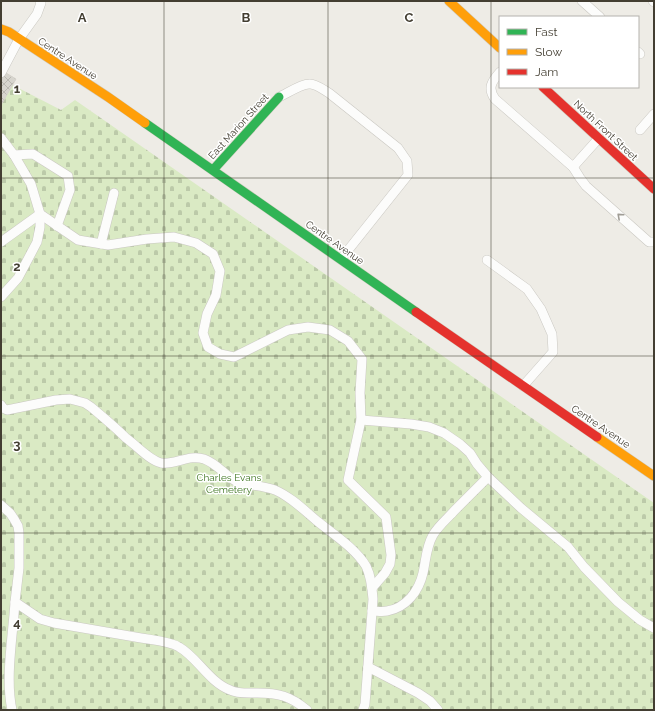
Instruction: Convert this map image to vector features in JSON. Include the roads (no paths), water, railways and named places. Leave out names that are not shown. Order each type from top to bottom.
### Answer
[{"type":"main road","points":[[449,1],[499,47]]},
{"type":"main road","name":"Centre Avenue","points":[[1,29],[19,39],[108,97],[522,386],[654,476]]},
{"type":"main road","name":"North Front Street","points":[[544,88],[654,189]]},
{"type":"main road","name":"East Marion Street","points":[[212,170],[279,98]]},
{"type":"lane","points":[[1,73],[19,39],[37,14],[42,4],[40,1]]},
{"type":"lane","points":[[582,1],[599,16]]},
{"type":"lane","points":[[499,73],[494,78],[491,86],[492,95],[495,99],[573,167],[586,186],[651,242]]},
{"type":"lane","points":[[279,98],[296,88],[309,83],[318,86],[329,93],[398,148],[407,161],[408,175],[341,259]]},
{"type":"lane","points":[[640,130],[654,114]]},
{"type":"lane","points":[[1,138],[14,155],[31,184],[40,214],[40,227],[37,242],[18,278],[1,297]]},
{"type":"lane","points":[[573,167],[599,138]]},
{"type":"lane","points":[[14,155],[33,154],[68,176],[70,190],[57,226]]},
{"type":"lane","points":[[101,244],[114,194]]},
{"type":"lane","points":[[40,214],[78,240],[108,245],[147,239],[174,237],[196,243],[213,254],[220,271],[216,295],[207,314],[203,333],[208,347],[220,354],[234,357],[288,330],[308,327],[330,330],[348,340],[362,359],[360,393],[362,420],[348,480],[386,517],[391,555],[390,564],[385,573],[372,588]]},
{"type":"lane","points":[[1,242],[40,214]]},
{"type":"lane","points":[[487,260],[527,289],[541,309],[552,334],[553,352],[522,386]]},
{"type":"lane","points":[[2,407],[7,410],[56,400],[70,399],[85,403],[142,451],[157,461],[162,463],[171,463],[192,457],[198,457],[211,462],[230,478],[239,483],[272,489],[288,497],[349,547],[359,557],[365,566],[370,575],[372,588],[368,667],[365,704],[363,710]]},
{"type":"lane","points":[[362,420],[429,427],[460,444],[473,457],[488,477],[521,508],[568,547],[584,567],[618,602],[640,620],[654,628]]},
{"type":"lane","points":[[372,611],[386,612],[392,610],[402,605],[412,596],[423,573],[428,546],[432,536],[441,524],[488,477]]},
{"type":"lane","points":[[1,505],[14,519],[18,526],[19,533],[18,568],[9,677],[10,703],[12,710]]},
{"type":"lane","points":[[15,602],[40,619],[54,623],[179,646],[216,681],[230,690],[245,694],[264,693],[284,695],[295,700],[307,710]]},
{"type":"lane","points":[[368,667],[418,692],[430,701],[438,710]]},
{"type":"park label","name":"Charles Evans Cemetery","points":[[229,482]]}]
